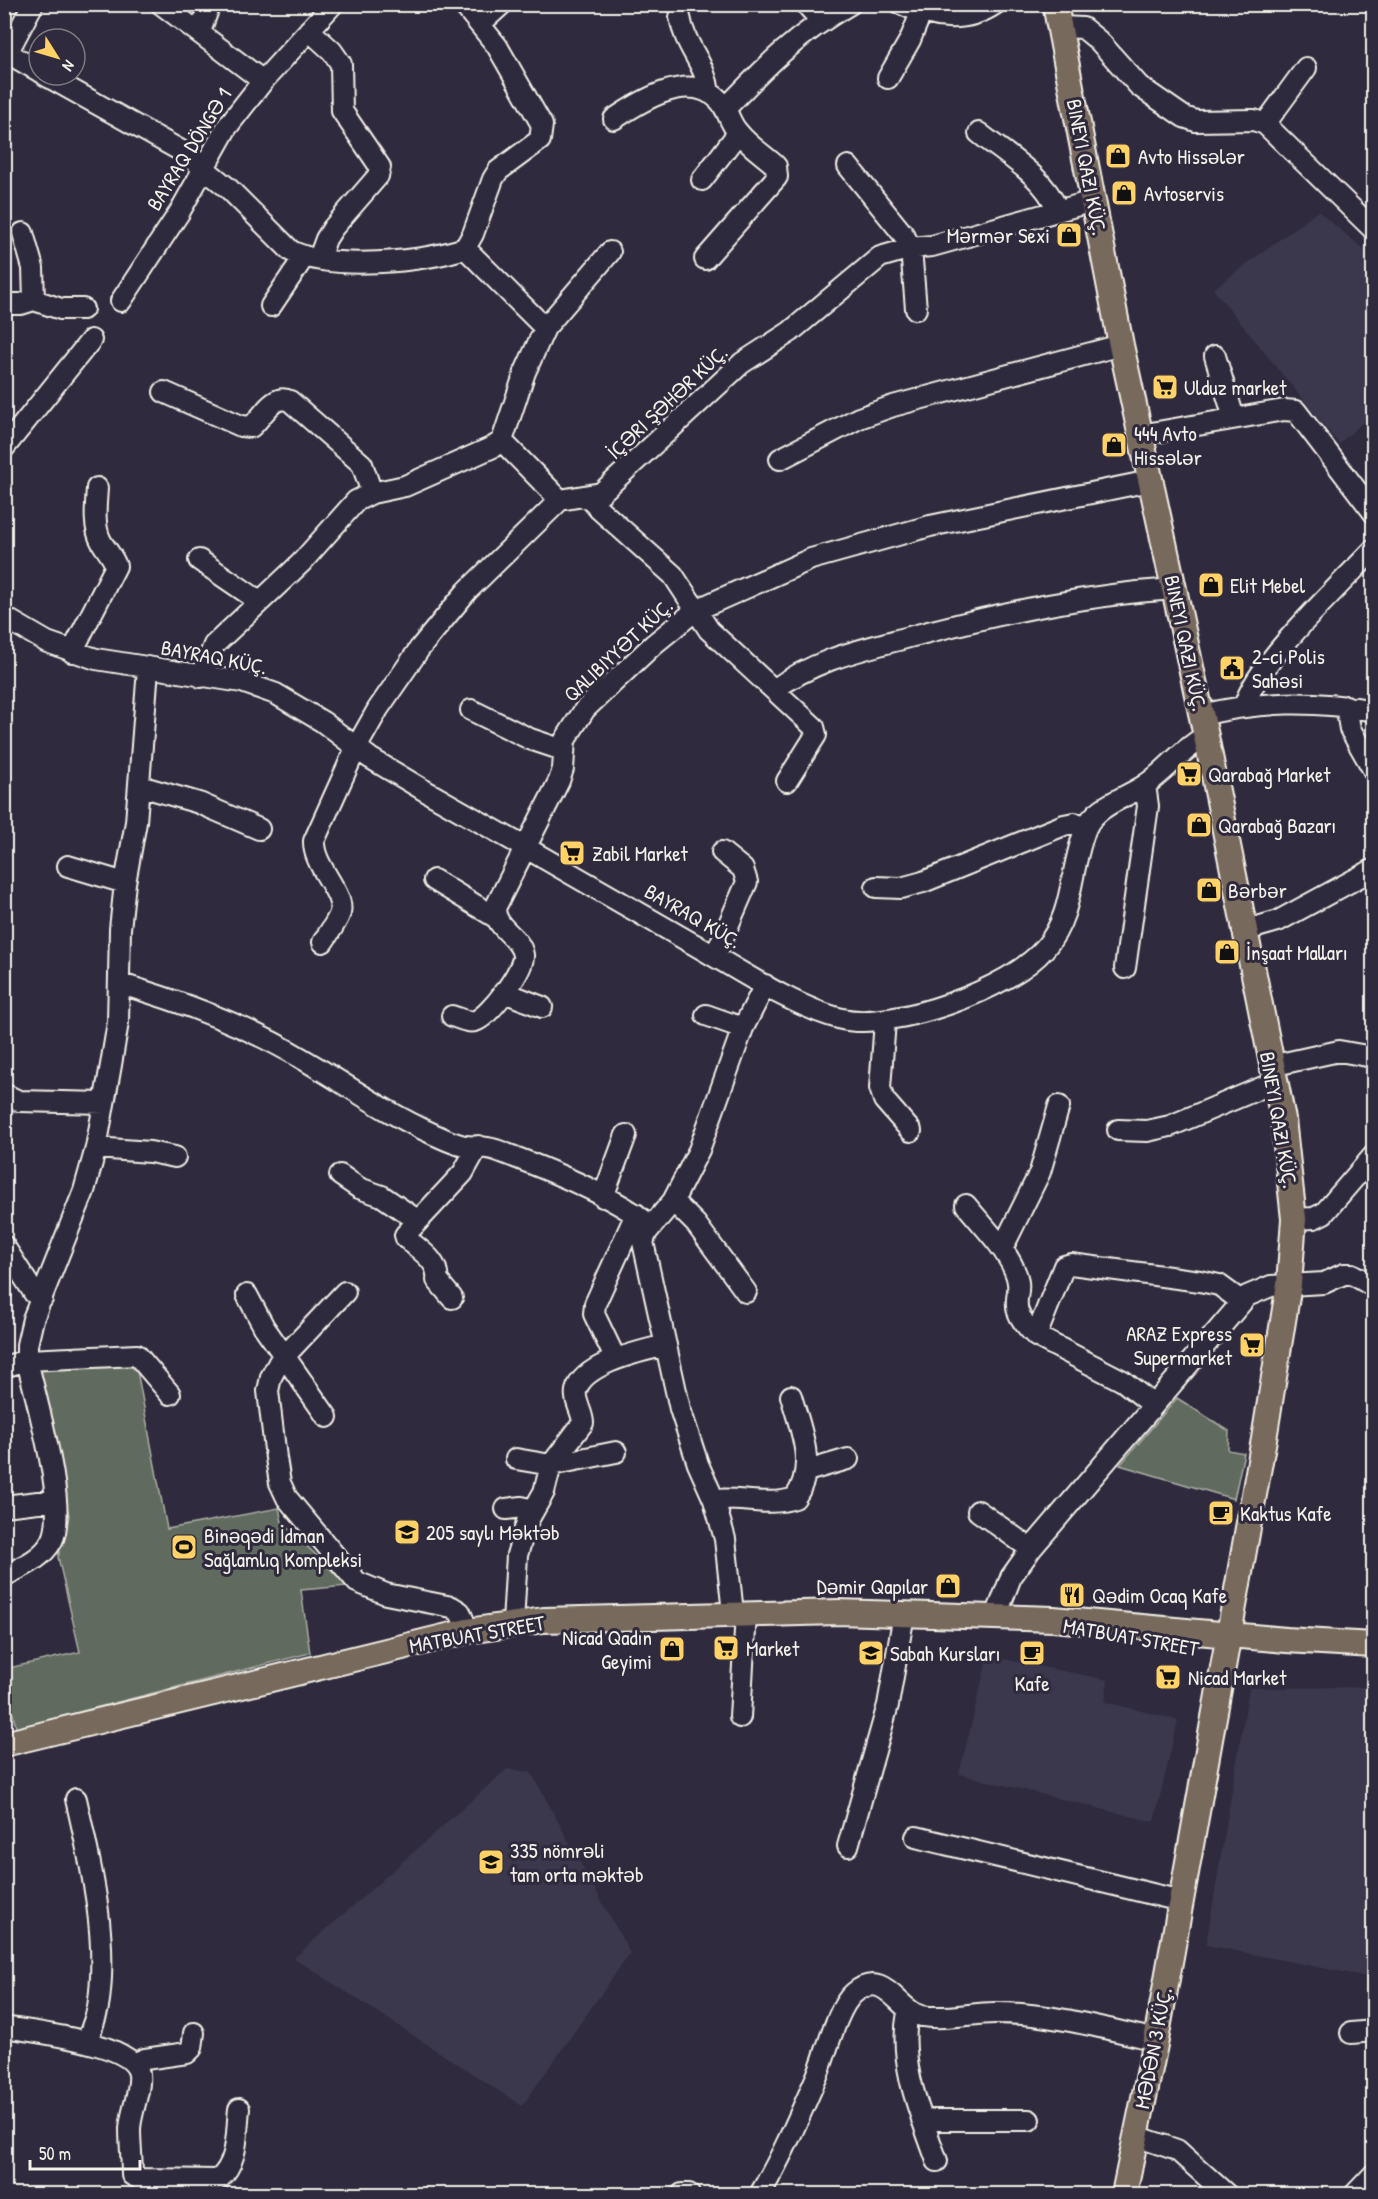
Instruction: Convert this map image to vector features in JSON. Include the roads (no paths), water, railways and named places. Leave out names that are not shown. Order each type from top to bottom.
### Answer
[{"type":"main road","name":"BINEYI QAZI KÜÇ.","points":[[1058,16],[1121,345],[1204,725],[1288,1152],[1294,1219],[1289,1284],[1227,1643]]},
{"type":"main road","name":"MATBUAT STREET","points":[[4,1744],[468,1631],[513,1623],[740,1613],[996,1616],[1374,1660]]},
{"type":"main road","name":"MATBUAT STREET","points":[[1227,1643],[1374,1645]]},
{"type":"main road","name":"MƏDƏN 3 KÜÇ.","points":[[1124,2194],[1156,2040],[1227,1643]]},
{"type":"street","points":[[27,65],[6,54],[33,4]]},
{"type":"street","points":[[161,4],[263,81]]},
{"type":"street","points":[[200,32],[210,4]]},
{"type":"street","name":"BAYRAQ DÖNGƏ 1","points":[[120,301],[180,213],[203,167],[227,127],[263,81],[333,4]]},
{"type":"street","points":[[67,87],[185,153],[246,205],[277,240],[311,258],[366,264],[450,252],[465,248],[473,234],[498,171],[540,140],[543,132],[542,125],[481,24],[463,4]]},
{"type":"street","points":[[481,24],[502,4]]},
{"type":"street","points":[[806,4],[821,21]]},
{"type":"street","points":[[725,109],[773,58],[821,21],[850,4]]},
{"type":"street","points":[[901,4],[921,13],[956,19],[971,16],[994,4]]},
{"type":"street","points":[[888,78],[910,40],[921,13]]},
{"type":"street","points":[[1058,16],[1083,28],[1100,41],[1139,86],[1184,117],[1196,121],[1254,120],[1265,124],[1374,230]]},
{"type":"street","points":[[680,17],[688,46],[708,80],[709,93]]},
{"type":"street","points":[[271,306],[378,176],[380,167],[342,111],[341,64],[332,51],[309,30]]},
{"type":"street","points":[[1265,124],[1306,68]]},
{"type":"street","points":[[614,119],[645,98],[662,91],[683,89],[709,93],[725,109],[738,133],[776,166],[778,172],[705,260]]},
{"type":"street","points":[[702,180],[738,133]]},
{"type":"street","points":[[979,133],[1040,183],[1053,198],[1057,209]]},
{"type":"street","points":[[848,166],[903,234],[911,248],[916,309]]},
{"type":"street","name":"İÇƏRI ŞƏHƏR KÜÇ.","points":[[560,500],[601,493],[742,363],[790,332],[880,257],[911,248],[932,246],[1057,209],[1093,201]]},
{"type":"street","points":[[23,233],[33,268],[34,300]]},
{"type":"street","points":[[465,248],[545,328]]},
{"type":"street","points":[[201,677],[214,645],[302,563],[343,513],[356,501],[372,493],[405,486],[502,441],[525,372],[545,328],[610,252]]},
{"type":"street","points":[[4,304],[21,304],[34,300],[61,309],[84,309]]},
{"type":"street","points":[[4,448],[91,340]]},
{"type":"street","points":[[780,459],[859,418],[893,406],[1121,345]]},
{"type":"street","points":[[1215,356],[1234,418]]},
{"type":"street","points":[[164,392],[241,426],[251,427],[275,400],[284,398],[362,464],[372,493]]},
{"type":"street","points":[[1140,435],[1284,410],[1296,411],[1374,513]]},
{"type":"street","points":[[323,942],[340,913],[340,906],[338,897],[314,853],[314,842],[356,748],[378,709],[420,648],[467,591],[560,500],[502,441]]},
{"type":"street","name":"QALIBIYYƏT KÜÇ.","points":[[495,917],[499,898],[559,781],[563,769],[563,750],[571,728],[585,709],[654,644],[696,610],[811,559],[930,526],[1150,481]]},
{"type":"street","points":[[72,652],[116,566],[111,553],[100,540],[95,517],[97,488]]},
{"type":"street","points":[[589,496],[599,509],[673,574],[709,630],[813,727],[816,735],[787,781]]},
{"type":"street","points":[[1245,705],[1248,692],[1268,663],[1374,549]]},
{"type":"street","points":[[199,560],[259,601]]},
{"type":"street","points":[[774,690],[807,668],[1001,613],[1124,592],[1174,589]]},
{"type":"street","name":"BAYRAQ KÜÇ.","points":[[4,617],[47,642],[72,652],[118,664],[242,682],[276,694],[323,722],[356,748],[422,789],[765,985],[834,1017],[862,1022],[885,1021],[981,992],[1007,980],[1044,950],[1063,921],[1087,826]]},
{"type":"street","points":[[4,1576],[30,1563],[53,1538],[55,1500],[27,1360],[29,1334],[75,1219],[96,1148],[118,1022],[121,984],[120,946],[125,883],[140,786],[148,669]]},
{"type":"street","points":[[876,886],[901,888],[923,882],[1064,825],[1074,823],[1087,826],[1105,808],[1145,785],[1182,750],[1204,725],[1245,705],[1302,702],[1374,711]]},
{"type":"street","points":[[1346,706],[1350,729],[1374,771]]},
{"type":"street","points":[[471,710],[530,739],[563,750]]},
{"type":"street","points":[[1125,968],[1148,806],[1145,785]]},
{"type":"street","points":[[140,786],[199,803],[260,829]]},
{"type":"street","points":[[715,956],[747,882],[743,869],[722,852]]},
{"type":"street","points":[[68,866],[125,883]]},
{"type":"street","points":[[1243,931],[1278,921],[1374,869]]},
{"type":"street","points":[[434,880],[495,917],[523,954],[523,961],[489,1011],[476,1021],[469,1022],[452,1016]]},
{"type":"street","points":[[121,984],[163,996],[250,1032],[300,1057],[351,1090],[410,1123],[455,1143],[494,1150],[603,1197],[643,1220]]},
{"type":"street","points":[[615,1358],[594,1314],[595,1304],[643,1220],[673,1201],[710,1125],[743,1028],[765,985]]},
{"type":"street","points":[[504,992],[542,1007]]},
{"type":"street","points":[[706,1015],[743,1028]]},
{"type":"street","points":[[885,1021],[880,1088],[884,1100],[911,1131]]},
{"type":"street","points":[[1118,1130],[1147,1131],[1170,1126],[1273,1074],[1339,1051],[1366,1056]]},
{"type":"street","points":[[4,1094],[19,1101],[104,1103]]},
{"type":"street","points":[[1002,1249],[1040,1172],[1059,1106]]},
{"type":"street","points":[[603,1197],[626,1135]]},
{"type":"street","points":[[452,1298],[437,1280],[436,1265],[406,1238],[407,1231],[463,1173],[478,1146]]},
{"type":"street","points":[[96,1148],[175,1157]]},
{"type":"street","points":[[1294,1219],[1314,1218],[1324,1213],[1374,1155]]},
{"type":"street","points":[[340,1175],[359,1188],[382,1196],[417,1221]]},
{"type":"street","points":[[673,1201],[696,1224],[746,1292]]},
{"type":"street","points":[[966,1205],[1002,1249],[1017,1277],[1015,1308],[1024,1325],[1036,1336],[1123,1381],[1152,1404]]},
{"type":"street","points":[[643,1220],[644,1251],[686,1428],[714,1500],[725,1539],[740,1613],[740,1717]]},
{"type":"street","points":[[4,1246],[34,1293],[42,1299]]},
{"type":"street","points":[[1036,1336],[1064,1266],[1071,1264],[1219,1285],[1241,1301]]},
{"type":"street","points":[[996,1616],[1011,1577],[1031,1549],[1152,1404],[1196,1358],[1241,1301],[1271,1286],[1289,1284],[1313,1286],[1344,1274],[1352,1274],[1374,1287]]},
{"type":"street","points":[[345,1292],[284,1356],[271,1377],[268,1390],[277,1466],[287,1498],[357,1582],[386,1594],[452,1607],[459,1612],[468,1631]]},
{"type":"street","points":[[247,1295],[284,1356],[327,1417]]},
{"type":"street","points":[[513,1623],[517,1555],[532,1509],[544,1492],[551,1465],[579,1432],[583,1423],[576,1396],[577,1389],[590,1375],[615,1358],[666,1345]]},
{"type":"street","points":[[4,1366],[27,1360],[137,1355],[170,1394]]},
{"type":"street","points":[[714,1500],[782,1503],[795,1498],[801,1489],[807,1471],[807,1453],[791,1396]]},
{"type":"street","points":[[516,1459],[551,1465],[616,1452]]},
{"type":"street","points":[[807,1471],[848,1459]]},
{"type":"street","points":[[4,1506],[55,1500]]},
{"type":"street","points":[[506,1509],[522,1507],[532,1509]]},
{"type":"street","points":[[978,1511],[1031,1549]]},
{"type":"street","points":[[848,1846],[888,1705],[904,1614]]},
{"type":"street","points":[[76,1798],[91,1865],[98,1922],[101,1983],[98,2010],[87,2042]]},
{"type":"street","points":[[916,1837],[1181,1901]]},
{"type":"street","points":[[760,2194],[817,2076],[845,2004],[852,1994],[870,1987],[884,1988],[893,1992],[908,2012],[930,2017],[994,2013],[1028,2015],[1086,2024],[1156,2040]]},
{"type":"street","points":[[908,2012],[904,2040],[905,2056],[922,2120],[937,2161]]},
{"type":"street","points":[[4,2027],[87,2042],[123,2054],[135,2063],[139,2075],[131,2139],[132,2175],[140,2179],[218,2180],[229,2170],[233,2162],[239,2109]]},
{"type":"street","points":[[1351,2033],[1374,2031]]},
{"type":"street","points":[[135,2063],[145,2059],[187,2053],[192,2048],[194,2033]]},
{"type":"street","points":[[922,2120],[1029,2120]]},
{"type":"street","points":[[1136,2136],[1177,2150],[1226,2194]]},
{"type":"street","points":[[1355,2194],[1374,2174]]},
{"type":"street","points":[[682,2194],[689,2194]]},
{"type":"place","name":"Avto Hissələr","points":[[1118,156]]},
{"type":"place","name":"Avtoservis","points":[[1124,193]]},
{"type":"place","name":"Mərmər Sexi","points":[[1069,235]]},
{"type":"place","name":"Ulduz market","points":[[1165,387]]},
{"type":"place","name":"444 Avto Hissələr","points":[[1114,445]]},
{"type":"place","name":"Elit Mebel","points":[[1211,585]]},
{"type":"place","name":"2-ci Polis Sahəsi","points":[[1232,668]]},
{"type":"place","name":"Qarabağ Market","points":[[1189,774]]},
{"type":"place","name":"Qarabağ Bazarı","points":[[1199,825]]},
{"type":"place","name":"Zabil Market","points":[[572,853]]},
{"type":"place","name":"Bərbər","points":[[1209,890]]},
{"type":"place","name":"İnşaat Malları","points":[[1227,952]]},
{"type":"place","name":"ARAZ Express Supermarket","points":[[1252,1345]]},
{"type":"place","name":"Kaktus Kafe","points":[[1221,1513]]},
{"type":"place","name":"205 saylı Məktəb","points":[[407,1532]]},
{"type":"place","name":"Binəqədi İdman Sağlamlıq Kompleksi","points":[[184,1547]]},
{"type":"place","name":"Dəmir Qapılar","points":[[948,1586]]},
{"type":"place","name":"Qədim Ocaq Kafe","points":[[1072,1595]]},
{"type":"place","name":"Market","points":[[726,1648]]},
{"type":"place","name":"Nicad Qadın Geyimi","points":[[672,1649]]},
{"type":"place","name":"Sabah Kursları","points":[[871,1653]]},
{"type":"place","name":"Kafe","points":[[1032,1653]]},
{"type":"place","name":"Nicad Market","points":[[1168,1677]]},
{"type":"place","name":"335 nömrəli tam orta məktəb","points":[[491,1862]]}]
